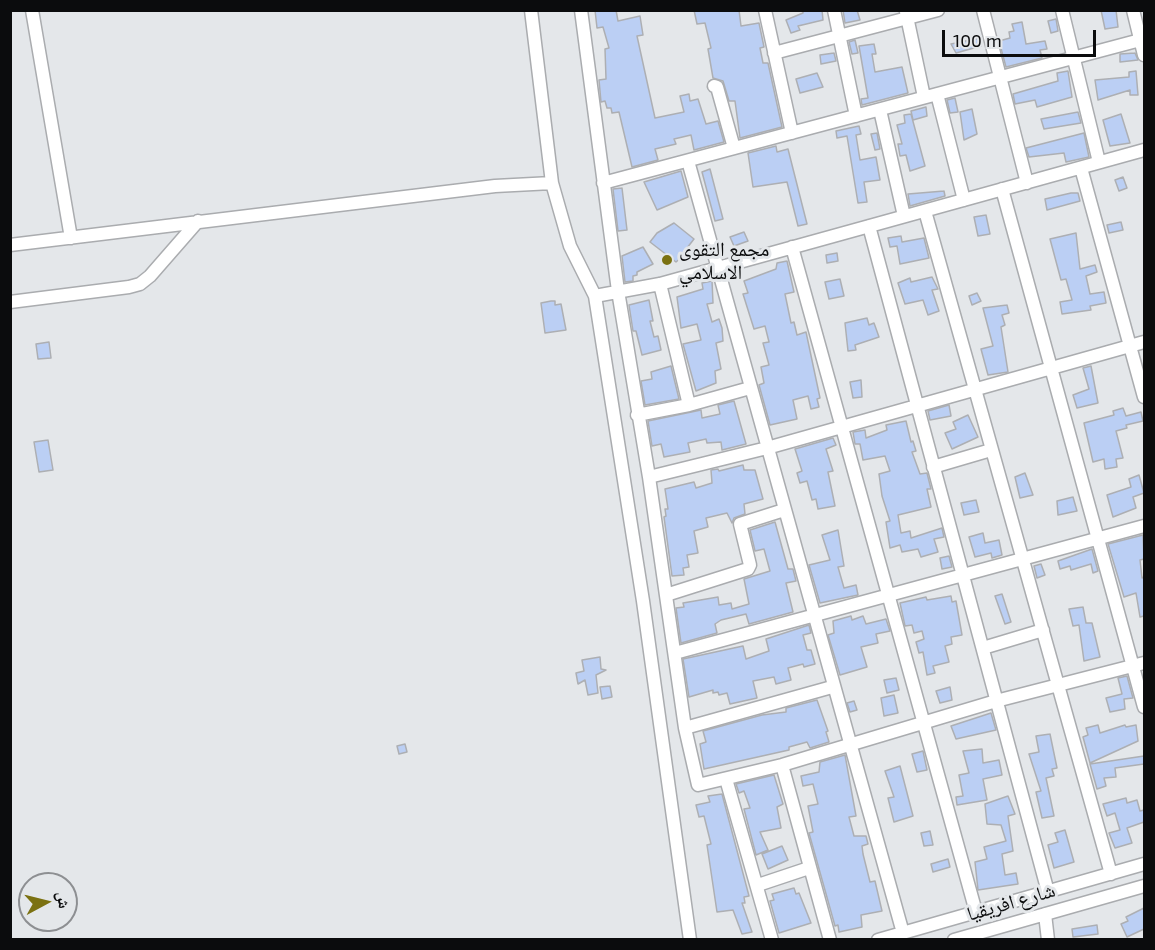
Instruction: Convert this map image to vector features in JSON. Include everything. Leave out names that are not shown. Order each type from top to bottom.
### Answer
[{"type":"street","points":[[32,10],[71,238]]},
{"type":"street","points":[[531,10],[552,183],[570,246],[595,296],[641,589],[690,939]]},
{"type":"street","points":[[581,10],[618,291],[649,477],[685,728],[698,785],[782,765],[996,701],[1138,664]]},
{"type":"street","points":[[765,10],[792,133]]},
{"type":"street","points":[[834,10],[856,116]]},
{"type":"street","points":[[774,53],[839,37],[906,14],[938,10]]},
{"type":"street","points":[[983,10],[1027,183]]},
{"type":"street","points":[[1062,10],[1099,162]]},
{"type":"street","points":[[1133,10],[1144,55]]},
{"type":"street","points":[[906,14],[924,97]]},
{"type":"street","points":[[603,183],[1142,40]]},
{"type":"street","points":[[714,86],[717,87],[734,148]]},
{"type":"street","points":[[938,94],[964,200]]},
{"type":"street","points":[[880,110],[904,216]]},
{"type":"street","points":[[595,296],[660,284],[1144,150]]},
{"type":"street","points":[[688,160],[832,687],[851,743],[903,933]]},
{"type":"street","points":[[1081,168],[1144,397]]},
{"type":"street","points":[[10,245],[495,186],[552,183]]},
{"type":"street","points":[[1002,189],[1099,539],[1138,664],[1144,707]]},
{"type":"street","points":[[925,211],[1111,874]]},
{"type":"street","points":[[10,302],[140,284],[150,276],[198,221]]},
{"type":"street","points":[[869,226],[1048,892]]},
{"type":"street","points":[[792,247],[976,912]]},
{"type":"street","points":[[660,284],[689,405]]},
{"type":"street","points":[[649,477],[767,448],[1144,342]]},
{"type":"street","points":[[637,415],[689,405],[750,388]]},
{"type":"street","points":[[933,467],[992,450]]},
{"type":"street","points":[[666,595],[748,569],[750,565],[740,524],[784,510]]},
{"type":"street","points":[[675,653],[1144,526]]},
{"type":"street","points":[[983,648],[1043,630]]},
{"type":"street","points":[[685,728],[832,687]]},
{"type":"street","points":[[782,765],[830,939]]},
{"type":"street","points":[[726,778],[772,939]]},
{"type":"street","name":"شارع افريقيا","points":[[878,939],[1144,864]]},
{"type":"street","points":[[758,885],[809,868]]},
{"type":"street","name":"شارع افريقيا","points":[[954,939],[969,937],[1144,886]]},
{"type":"street","points":[[1045,914],[1048,939]]},
{"type":"building","points":[[595,10],[616,10],[618,21],[640,16],[643,35],[637,36],[655,118],[684,112],[680,96],[689,94],[690,101],[698,99],[706,124],[718,121],[724,142],[694,150],[691,135],[674,139],[676,144],[655,149],[658,160],[632,167],[619,112],[612,113],[605,101],[601,102],[599,80],[606,79],[605,49],[609,48],[603,27],[597,28]]},
{"type":"building","points":[[694,10],[739,10],[741,26],[759,23],[764,47],[760,48],[763,63],[768,63],[782,127],[740,138],[735,101],[729,101],[723,81],[713,78],[708,49],[711,48],[705,23],[697,24]]},
{"type":"building","points":[[803,10],[822,10],[823,20],[798,26],[800,30],[791,33],[786,20],[803,13]]},
{"type":"building","points":[[843,10],[857,10],[860,20],[845,23]]},
{"type":"building","points":[[1101,10],[1116,10],[1118,27],[1105,29]]},
{"type":"building","points":[[1056,19],[1058,31],[1051,33],[1048,21]]},
{"type":"building","points":[[1022,22],[1026,44],[1045,41],[1047,49],[1040,50],[1042,58],[1006,67],[999,41],[1010,38],[1009,32],[1014,31],[1012,24]]},
{"type":"building","points":[[980,38],[981,46],[956,53],[951,44]]},
{"type":"building","points":[[855,40],[858,53],[852,54],[849,42]]},
{"type":"building","points":[[874,44],[876,54],[872,54],[875,72],[902,67],[908,93],[862,105],[861,99],[868,98],[859,46]]},
{"type":"building","points":[[834,53],[836,61],[821,64],[820,55]]},
{"type":"building","points":[[1135,53],[1138,60],[1120,62],[1120,54]]},
{"type":"building","points":[[1068,71],[1072,97],[1037,107],[1035,100],[1015,104],[1013,94],[1058,81],[1057,73]]},
{"type":"building","points":[[1136,71],[1138,95],[1130,95],[1130,90],[1098,100],[1095,80],[1129,77],[1129,72]]},
{"type":"building","points":[[817,73],[823,87],[800,93],[796,79]]},
{"type":"building","points":[[955,98],[958,112],[950,113],[947,100]]},
{"type":"building","points":[[926,107],[927,116],[913,120],[911,111]]},
{"type":"building","points":[[972,109],[977,134],[964,140],[960,112]]},
{"type":"building","points":[[1078,112],[1081,123],[1044,129],[1041,119]]},
{"type":"building","points":[[911,114],[925,166],[910,171],[906,155],[900,156],[898,144],[902,144],[897,125],[905,123],[904,115]]},
{"type":"building","points":[[1121,114],[1130,143],[1110,146],[1103,120]]},
{"type":"building","points":[[859,126],[861,134],[856,135],[860,160],[876,157],[880,180],[864,182],[867,202],[858,203],[847,136],[837,138],[836,131]]},
{"type":"building","points":[[877,133],[880,149],[875,150],[871,134]]},
{"type":"building","points":[[1084,133],[1089,157],[1066,162],[1064,153],[1029,157],[1026,148]]},
{"type":"building","points":[[776,146],[777,152],[788,149],[807,224],[798,226],[787,182],[753,187],[748,153]]},
{"type":"building","points":[[710,169],[723,219],[715,221],[702,172]]},
{"type":"building","points":[[681,171],[688,197],[657,210],[644,182]]},
{"type":"building","points":[[1123,177],[1127,188],[1119,191],[1115,180]]},
{"type":"building","points":[[622,188],[627,230],[618,231],[613,189]]},
{"type":"building","points":[[944,191],[945,196],[910,206],[908,194]]},
{"type":"building","points":[[1078,193],[1080,201],[1047,210],[1045,199]]},
{"type":"building","points":[[986,215],[990,234],[978,236],[974,217]]},
{"type":"building","points":[[1121,222],[1123,230],[1109,233],[1107,225]]},
{"type":"building","points":[[674,223],[694,239],[687,248],[690,250],[676,262],[650,242],[657,233]]},
{"type":"building","points":[[744,232],[748,241],[734,246],[730,237]]},
{"type":"building","points":[[1076,233],[1080,269],[1095,265],[1097,272],[1086,276],[1090,294],[1104,292],[1106,303],[1090,306],[1091,310],[1062,314],[1060,302],[1072,300],[1066,279],[1061,280],[1050,239]]},
{"type":"building","points":[[901,236],[902,242],[924,238],[929,258],[900,264],[897,246],[890,247],[888,238]]},
{"type":"building","points":[[643,247],[653,264],[637,272],[637,275],[633,276],[633,281],[625,282],[622,256]]},
{"type":"building","points":[[837,253],[838,261],[827,263],[826,255]]},
{"type":"building","points":[[787,261],[794,292],[785,294],[791,323],[794,322],[797,335],[806,332],[820,398],[817,399],[819,407],[811,409],[808,396],[793,400],[797,419],[770,425],[759,385],[764,383],[761,367],[769,365],[763,343],[769,342],[765,326],[754,329],[743,294],[748,293],[744,281],[776,269],[777,263]]},
{"type":"building","points":[[932,277],[938,289],[932,290],[939,311],[928,315],[923,300],[905,304],[898,283],[910,278],[911,282]]},
{"type":"building","points":[[840,279],[844,296],[829,299],[825,282]]},
{"type":"building","points":[[712,281],[713,303],[707,304],[712,322],[719,319],[722,328],[723,341],[716,343],[721,369],[715,371],[716,383],[696,391],[683,344],[701,340],[697,324],[681,328],[677,297],[703,289],[702,283]]},
{"type":"building","points":[[977,293],[981,301],[972,305],[969,296]]},
{"type":"building","points":[[649,300],[653,321],[650,321],[654,337],[658,336],[661,350],[642,355],[636,331],[633,331],[629,305]]},
{"type":"building","points":[[555,301],[555,305],[561,304],[566,330],[545,333],[541,303]]},
{"type":"building","points":[[1007,305],[1009,313],[1002,315],[1005,325],[1001,327],[1008,372],[988,375],[981,349],[993,346],[983,308]]},
{"type":"building","points":[[867,318],[869,325],[874,323],[879,337],[855,345],[856,350],[848,351],[845,323]]},
{"type":"building","points":[[49,342],[51,358],[38,359],[36,344]]},
{"type":"building","points":[[671,366],[679,399],[645,405],[641,381],[652,379],[651,372]]},
{"type":"building","points":[[1091,366],[1098,403],[1077,408],[1073,395],[1089,389],[1083,368]]},
{"type":"building","points":[[861,380],[862,397],[853,398],[850,382]]},
{"type":"building","points":[[734,401],[746,444],[722,450],[721,442],[707,443],[706,439],[688,443],[690,452],[664,457],[661,444],[652,446],[648,421],[701,410],[702,418],[720,414],[718,405]]},
{"type":"building","points":[[949,405],[951,416],[930,420],[928,411]]},
{"type":"building","points":[[1123,408],[1126,416],[1141,412],[1143,421],[1126,425],[1127,428],[1116,431],[1123,458],[1116,459],[1117,467],[1105,469],[1104,459],[1093,462],[1084,423],[1114,415],[1113,411]]},
{"type":"building","points":[[968,415],[978,437],[952,449],[945,433],[956,429],[953,422]]},
{"type":"building","points":[[906,421],[911,442],[913,441],[916,451],[912,452],[920,474],[927,473],[931,489],[927,489],[931,507],[898,515],[901,533],[910,531],[911,538],[942,528],[944,537],[934,539],[938,552],[921,557],[918,549],[902,552],[900,545],[890,548],[886,522],[890,521],[882,496],[879,474],[890,471],[885,456],[863,460],[860,444],[855,444],[853,432],[865,430],[866,438],[887,430],[886,425]]},
{"type":"building","points":[[833,438],[836,445],[826,449],[833,471],[828,472],[835,506],[818,509],[816,499],[812,500],[807,481],[800,483],[797,473],[802,471],[795,449]]},
{"type":"building","points":[[48,440],[53,470],[39,472],[34,442]]},
{"type":"building","points":[[743,465],[744,470],[755,470],[763,499],[744,504],[745,514],[734,518],[732,523],[727,513],[706,518],[708,527],[694,531],[698,553],[687,555],[689,567],[683,568],[684,575],[672,576],[664,517],[666,516],[665,509],[668,509],[665,489],[694,482],[696,488],[712,483],[711,470],[718,469],[719,471]]},
{"type":"building","points":[[1025,473],[1033,495],[1020,498],[1015,477]]},
{"type":"building","points":[[1139,475],[1144,493],[1133,497],[1136,508],[1113,517],[1107,495],[1131,487],[1129,479]]},
{"type":"building","points":[[1073,497],[1077,511],[1058,515],[1057,501]]},
{"type":"building","points":[[976,500],[979,512],[964,515],[961,503]]},
{"type":"building","points":[[775,522],[788,569],[793,569],[796,581],[786,583],[793,612],[749,624],[746,614],[721,620],[715,624],[717,633],[681,643],[676,608],[684,607],[683,603],[718,597],[719,605],[731,603],[732,609],[749,604],[744,579],[770,571],[764,549],[755,551],[750,530]]},
{"type":"building","points":[[838,530],[844,566],[838,567],[844,588],[856,585],[858,595],[820,603],[809,565],[830,560],[822,535]]},
{"type":"building","points":[[983,533],[985,543],[999,540],[1002,555],[992,558],[991,553],[975,557],[969,537]]},
{"type":"building","points":[[1143,535],[1144,559],[1140,560],[1142,578],[1144,577],[1144,616],[1140,617],[1136,593],[1124,597],[1108,544]]},
{"type":"building","points":[[1092,549],[1098,571],[1093,573],[1091,564],[1071,570],[1070,566],[1060,569],[1058,561]]},
{"type":"building","points":[[949,556],[952,567],[942,569],[940,558]]},
{"type":"building","points":[[1041,564],[1045,575],[1037,578],[1034,566]]},
{"type":"building","points":[[1002,594],[1011,622],[1005,624],[995,596]]},
{"type":"building","points":[[951,596],[952,602],[956,601],[962,635],[951,637],[952,644],[945,646],[949,662],[933,666],[935,673],[927,675],[923,652],[919,653],[916,642],[924,639],[922,631],[914,633],[912,625],[905,626],[900,603],[926,597],[927,600]]},
{"type":"building","points":[[1083,607],[1086,623],[1092,623],[1100,657],[1084,661],[1079,625],[1073,626],[1069,609]]},
{"type":"building","points":[[851,616],[852,620],[863,616],[866,624],[886,619],[890,631],[876,634],[878,643],[861,647],[867,667],[840,675],[828,635],[834,633],[833,621]]},
{"type":"building","points":[[809,625],[811,633],[803,635],[807,650],[811,650],[815,664],[788,668],[791,680],[776,684],[774,677],[753,681],[757,698],[730,704],[727,693],[719,695],[718,692],[713,693],[713,690],[689,697],[683,659],[743,646],[746,659],[769,651],[766,639]]},
{"type":"building","points":[[600,657],[601,669],[606,670],[596,675],[598,693],[588,695],[585,680],[578,684],[576,673],[584,671],[582,660]]},
{"type":"building","points":[[1127,676],[1133,698],[1124,699],[1125,709],[1110,712],[1106,698],[1122,694],[1118,678]]},
{"type":"building","points":[[896,678],[899,690],[887,693],[884,680]]},
{"type":"building","points":[[610,686],[612,697],[602,699],[600,687]]},
{"type":"building","points":[[950,687],[952,700],[940,703],[936,691]]},
{"type":"building","points":[[894,695],[898,713],[884,716],[881,698]]},
{"type":"building","points":[[817,700],[828,731],[826,732],[829,742],[810,748],[807,742],[789,747],[789,750],[704,769],[700,744],[706,742],[703,731],[762,715],[786,712],[786,708]]},
{"type":"building","points":[[854,701],[857,710],[850,712],[847,703]]},
{"type":"building","points":[[991,713],[996,730],[956,739],[951,726]]},
{"type":"building","points":[[1098,725],[1100,733],[1125,725],[1126,727],[1136,725],[1138,741],[1090,763],[1083,737],[1088,735],[1086,728]]},
{"type":"building","points":[[1050,734],[1057,768],[1052,769],[1054,776],[1046,778],[1054,816],[1042,818],[1036,792],[1041,791],[1029,754],[1039,752],[1036,736]]},
{"type":"building","points":[[405,744],[407,752],[399,754],[397,746]]},
{"type":"building","points":[[982,749],[983,763],[999,760],[1002,775],[983,779],[987,800],[957,805],[956,797],[963,796],[959,775],[969,773],[963,751]]},
{"type":"building","points":[[923,751],[927,770],[917,772],[912,754]]},
{"type":"building","points":[[845,755],[856,816],[849,817],[854,836],[866,836],[868,844],[862,846],[863,854],[870,882],[875,881],[882,911],[861,915],[862,927],[839,932],[838,925],[835,926],[809,833],[813,832],[808,806],[818,804],[813,784],[803,786],[801,776],[819,772],[820,762]]},
{"type":"building","points":[[1144,756],[1144,764],[1115,768],[1116,777],[1104,778],[1106,786],[1097,789],[1090,764]]},
{"type":"building","points":[[900,766],[913,816],[894,822],[888,798],[894,797],[885,771]]},
{"type":"building","points":[[774,775],[783,804],[777,807],[781,828],[760,832],[768,850],[756,855],[744,809],[750,808],[744,791],[739,793],[736,784]]},
{"type":"building","points":[[722,794],[749,896],[744,897],[745,903],[742,903],[752,932],[742,934],[733,910],[717,912],[707,845],[711,844],[704,816],[699,817],[696,805],[710,802],[708,796]]},
{"type":"building","points":[[1008,796],[1015,814],[1008,816],[1013,851],[1002,854],[1005,875],[1016,873],[1018,884],[978,890],[975,862],[987,859],[984,847],[1006,841],[1001,825],[987,824],[985,804]]},
{"type":"building","points":[[1126,798],[1127,803],[1137,800],[1140,811],[1144,810],[1144,822],[1127,828],[1132,843],[1115,848],[1109,833],[1120,830],[1115,813],[1107,816],[1103,804]]},
{"type":"building","points":[[1065,830],[1074,862],[1054,868],[1048,845],[1058,842],[1055,833]]},
{"type":"building","points":[[930,831],[933,845],[924,846],[921,833]]},
{"type":"building","points":[[782,846],[788,860],[768,869],[762,854]]},
{"type":"building","points":[[948,859],[950,867],[933,872],[931,864]]},
{"type":"building","points":[[794,888],[796,894],[799,893],[811,923],[779,933],[770,901],[774,900],[772,894]]},
{"type":"building","points":[[1144,908],[1144,929],[1127,937],[1121,924],[1128,921],[1126,917]]},
{"type":"building","points":[[1097,925],[1098,934],[1073,937],[1072,929]]},
{"type":"place","name":"مجمع التقوى الاسلامي","points":[[667,260]]}]
